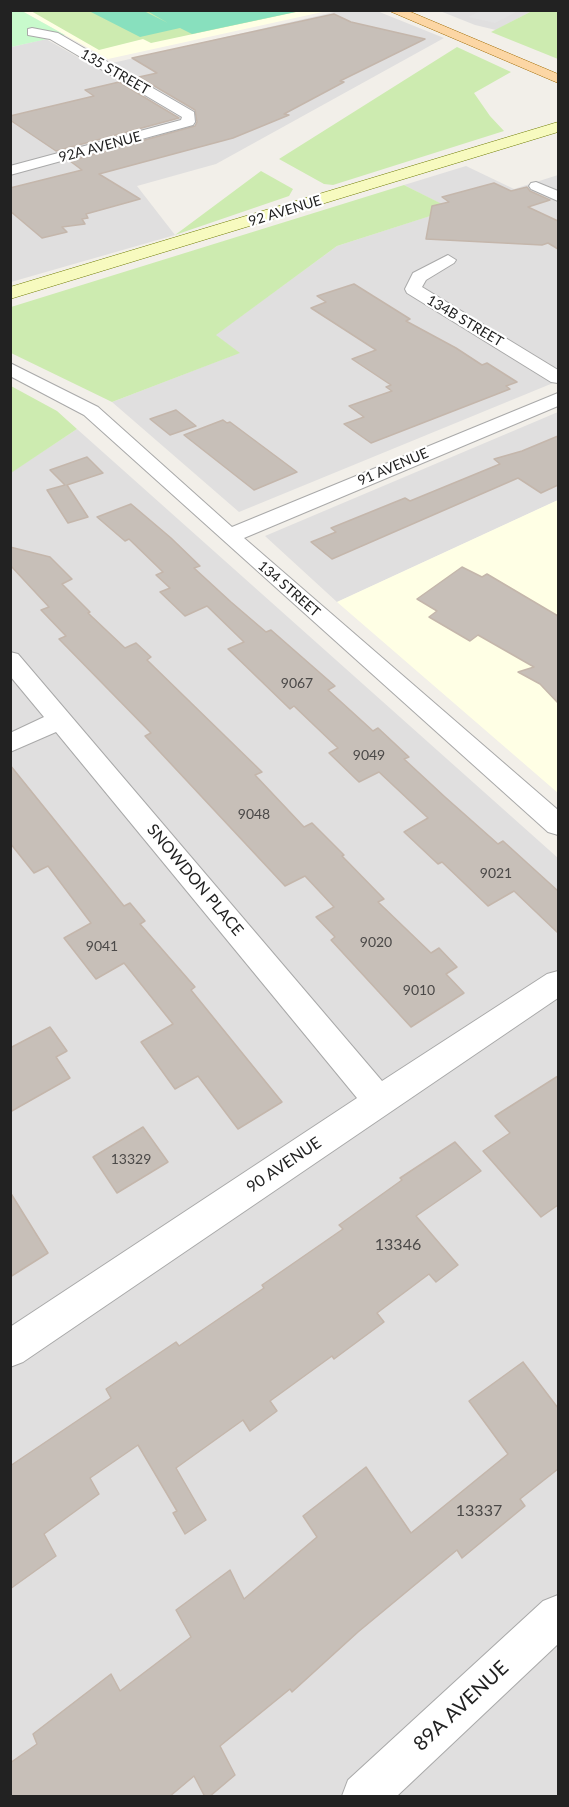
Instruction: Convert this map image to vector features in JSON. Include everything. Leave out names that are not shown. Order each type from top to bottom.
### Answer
[{"type":"main road","points":[[393,10],[558,79]]},
{"type":"main road","points":[[417,10],[558,68]]},
{"type":"main road","name":"92 AVENUE","points":[[10,293],[558,127]]},
{"type":"street","name":"135 STREET","points":[[33,32],[54,36],[189,115],[188,123]]},
{"type":"street","name":"92A AVENUE","points":[[10,171],[188,123]]},
{"type":"street","points":[[10,152],[30,166]]},
{"type":"street","points":[[536,186],[558,197]]},
{"type":"street","name":"134B STREET","points":[[448,260],[419,277],[413,289],[558,378]]},
{"type":"street","name":"134 STREET","points":[[10,369],[92,411],[229,536],[558,825]]},
{"type":"street","name":"91 AVENUE","points":[[229,536],[558,399]]},
{"type":"street","name":"SNOWDON PLACE","points":[[10,660],[379,1101]]},
{"type":"street","points":[[10,743],[60,720]]},
{"type":"street","name":"90 AVENUE","points":[[10,1349],[558,983]]},
{"type":"street","name":"89A AVENUE","points":[[363,1797],[558,1616]]},
{"type":"shaded area","points":[[343,10],[377,11],[444,38],[216,164],[137,186],[175,235],[11,282],[11,47],[46,39],[95,67]]},
{"type":"shaded area","points":[[22,11],[327,11],[108,59]]},
{"type":"shaded area","points":[[440,11],[532,11],[496,30],[475,25]]},
{"type":"shaded area","points":[[481,11],[518,11],[495,23],[468,17]]},
{"type":"shaded area","points":[[466,166],[514,189],[558,175],[558,381],[239,512],[112,402],[239,353],[215,335],[337,246],[451,209],[404,185]]},
{"type":"shaded area","points":[[558,412],[558,500],[337,602],[265,536]]},
{"type":"shaded area","points":[[77,429],[558,858],[558,1796],[11,1796],[10,473]]},
{"type":"shaded area","points":[[558,500],[558,793],[337,602]]},
{"type":"green space","points":[[10,11],[22,11],[65,35],[11,47]]},
{"type":"green space","points":[[31,11],[301,11],[151,43],[143,39],[99,50]]},
{"type":"green space","points":[[89,11],[144,11],[168,23],[147,11],[300,11],[192,34],[180,28],[140,37]]},
{"type":"green space","points":[[532,11],[558,11],[558,59],[491,32]]},
{"type":"green space","points":[[457,47],[511,72],[474,93],[504,131],[333,185],[324,184],[279,159]]},
{"type":"green space","points":[[261,171],[293,189],[289,196],[175,235]]},
{"type":"green space","points":[[404,185],[452,209],[337,246],[216,335],[240,353],[112,402],[11,353],[11,307]]},
{"type":"green space","points":[[11,386],[57,411],[77,429],[11,473]]},
{"type":"building","points":[[334,14],[351,22],[425,39],[340,81],[344,82],[284,114],[289,115],[233,138],[99,174],[140,199],[86,214],[88,218],[82,219],[85,224],[62,227],[67,232],[42,238],[10,211],[10,188],[82,170],[70,161],[195,126],[197,122],[195,110],[139,77],[157,73],[132,58]]},
{"type":"building","points":[[119,82],[179,118],[56,151],[10,120],[10,116],[94,96],[85,90]]},
{"type":"building","points":[[494,183],[511,191],[527,187],[530,191],[550,200],[528,207],[558,221],[558,249],[548,243],[542,245],[426,239],[432,206],[449,202],[442,197]]},
{"type":"building","points":[[354,284],[410,319],[406,321],[482,365],[487,363],[517,382],[506,386],[510,389],[371,443],[344,424],[364,417],[349,406],[392,391],[386,387],[391,385],[352,359],[376,350],[311,308],[326,302],[317,296]]},
{"type":"building","points":[[176,410],[196,426],[170,435],[150,419]]},
{"type":"building","points":[[223,420],[230,422],[297,472],[254,490],[184,435]]},
{"type":"building","points":[[558,436],[558,485],[541,493],[518,478],[332,559],[311,542],[336,532],[331,528],[405,498],[410,501],[500,464],[494,459],[522,451]]},
{"type":"building","points":[[87,457],[103,473],[67,485],[88,517],[68,523],[47,490],[65,485],[50,470]]},
{"type":"building","points":[[131,504],[200,566],[194,568],[231,602],[266,632],[271,630],[335,686],[328,690],[373,731],[378,728],[409,757],[404,759],[445,797],[498,844],[503,841],[558,891],[558,933],[514,891],[488,906],[442,862],[438,864],[404,832],[428,818],[379,772],[359,782],[329,753],[338,748],[294,706],[290,709],[228,649],[244,642],[207,606],[185,616],[160,592],[170,588],[156,575],[163,572],[129,539],[125,541],[97,517]]},
{"type":"building","points":[[10,547],[50,557],[72,579],[62,584],[90,612],[88,613],[125,648],[136,643],[151,657],[147,660],[262,772],[255,775],[304,827],[312,823],[344,855],[342,856],[384,899],[378,902],[431,953],[439,948],[457,967],[446,974],[464,993],[411,1027],[331,940],[335,937],[316,917],[334,907],[305,876],[285,886],[145,736],[151,733],[59,639],[66,636],[41,610],[49,607],[10,565]]},
{"type":"building","points":[[462,567],[482,577],[487,574],[558,616],[558,703],[540,684],[518,672],[534,667],[478,635],[470,641],[429,617],[437,611],[417,599]]},
{"type":"building","points":[[10,765],[124,906],[130,903],[145,921],[140,924],[195,987],[191,990],[282,1102],[238,1129],[198,1076],[175,1089],[141,1042],[173,1024],[124,963],[96,979],[64,938],[91,923],[48,866],[34,873],[10,843]]},
{"type":"building","points":[[50,1027],[67,1051],[56,1057],[70,1078],[10,1112],[10,1048]]},
{"type":"building","points":[[558,1076],[558,1205],[541,1217],[483,1151],[510,1133],[495,1116]]},
{"type":"building","points":[[143,1127],[168,1162],[117,1193],[93,1157]]},
{"type":"building","points":[[455,1142],[481,1171],[416,1216],[458,1265],[436,1282],[429,1274],[377,1313],[384,1322],[334,1359],[332,1356],[270,1401],[277,1411],[250,1431],[243,1420],[176,1468],[206,1520],[185,1534],[173,1513],[177,1511],[138,1445],[90,1478],[99,1494],[44,1534],[56,1556],[10,1589],[10,1466],[111,1398],[106,1389],[176,1342],[179,1346],[264,1288],[262,1285],[343,1229],[339,1225],[402,1180],[400,1178]]},
{"type":"building","points":[[10,1192],[48,1253],[10,1277]]},
{"type":"building","points":[[523,1362],[558,1408],[558,1469],[520,1499],[525,1506],[462,1558],[457,1550],[358,1632],[292,1692],[290,1689],[220,1746],[235,1775],[209,1797],[205,1797],[194,1776],[169,1797],[10,1797],[10,1763],[37,1744],[33,1734],[111,1674],[120,1691],[191,1637],[176,1610],[230,1570],[244,1599],[317,1537],[303,1516],[366,1467],[411,1533],[508,1454],[469,1401]]}]
